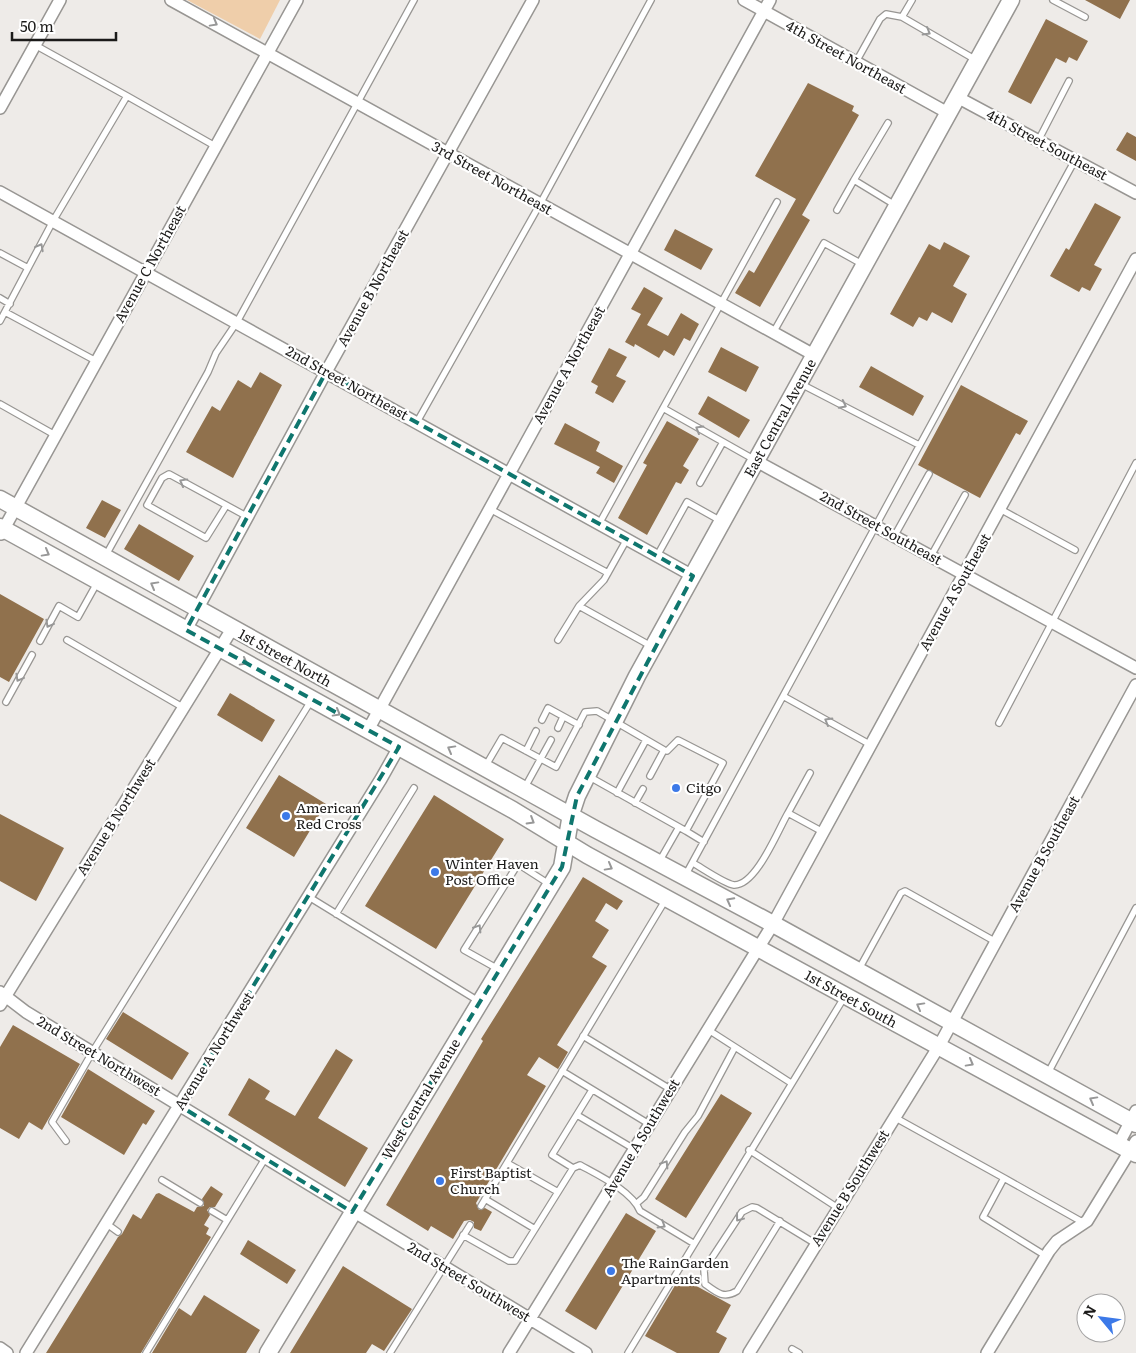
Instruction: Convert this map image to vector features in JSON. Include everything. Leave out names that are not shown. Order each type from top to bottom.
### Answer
[{"type":"main road","name":"East Central Avenue","points":[[567,843],[571,814],[586,776],[614,721],[653,647],[1011,0]]},
{"type":"main road","name":"1st Street North","points":[[0,499],[232,629],[571,814]]},
{"type":"main road","name":"1st Street North","points":[[1,531],[312,699],[567,843]]},
{"type":"main road","name":"1st Street South","points":[[571,814],[659,863],[689,870],[713,883],[773,924],[1047,1075],[1134,1118]]},
{"type":"main road","name":"West Central Avenue","points":[[268,1353],[562,868],[567,843]]},
{"type":"main road","name":"1st Street South","points":[[567,843],[1130,1148]]},
{"type":"street","points":[[1,103],[60,0]]},
{"type":"street","name":"3rd Street Northeast","points":[[171,0],[814,355]]},
{"type":"street","name":"Avenue C Northeast","points":[[1,531],[297,0]]},
{"type":"street","name":"Avenue B Northeast","points":[[186,630],[326,372],[533,0]]},
{"type":"street","name":"4th Street Northeast","points":[[744,0],[948,114]]},
{"type":"street","name":"Avenue A Northeast","points":[[368,730],[770,0]]},
{"type":"street","name":"4th Street Southeast","points":[[957,97],[1136,193]]},
{"type":"street","name":"2nd Street Northeast","points":[[0,192],[693,576]]},
{"type":"street","name":"Avenue A Southeast","points":[[773,924],[1136,259]]},
{"type":"street","name":"2nd Street Southeast","points":[[756,461],[876,524],[1136,668]]},
{"type":"street","name":"Avenue B Northwest","points":[[2,998],[232,629]]},
{"type":"street","name":"Avenue B Southeast","points":[[951,1023],[1136,685]]},
{"type":"street","name":"Avenue A Northwest","points":[[26,1353],[309,897],[399,747]]},
{"type":"street","name":"Avenue A Southwest","points":[[509,1353],[773,924]]},
{"type":"street","name":"2nd Street Northwest","points":[[2,998],[93,1051],[352,1212]]},
{"type":"street","name":"Avenue B Southwest","points":[[748,1353],[939,1046],[951,1023]]},
{"type":"street","points":[[987,1353],[1057,1241],[1084,1223],[1093,1213],[1130,1148],[1134,1118]]},
{"type":"street","name":"2nd Street Southwest","points":[[352,1212],[586,1353]]},
{"type":"street","points":[[0,1348],[7,1353]]},
{"type":"lane","points":[[105,557],[208,372],[216,353],[237,322],[414,0]]},
{"type":"lane","points":[[417,422],[540,204],[651,0]]},
{"type":"lane","points":[[902,17],[912,0]]},
{"type":"lane","points":[[1053,0],[1085,17]]},
{"type":"lane","points":[[856,62],[880,19],[886,14],[902,17],[977,60]]},
{"type":"lane","points":[[35,45],[216,146]]},
{"type":"lane","points":[[1038,141],[1069,81]]},
{"type":"lane","points":[[0,321],[54,221],[127,96]]},
{"type":"lane","points":[[837,210],[888,123]]},
{"type":"lane","points":[[689,870],[1075,160]]},
{"type":"lane","points":[[854,180],[897,206]]},
{"type":"lane","points":[[599,524],[777,202]]},
{"type":"lane","points":[[773,333],[824,243],[864,265]]},
{"type":"lane","points":[[0,252],[28,268]]},
{"type":"lane","points":[[0,298],[10,304]]},
{"type":"lane","points":[[5,312],[96,361]]},
{"type":"lane","points":[[799,383],[919,445]]},
{"type":"lane","points":[[0,404],[55,435]]},
{"type":"lane","points":[[663,408],[756,461]]},
{"type":"lane","points":[[700,483],[723,442]]},
{"type":"lane","points":[[998,723],[1136,463]]},
{"type":"lane","points":[[226,506],[209,537],[206,538],[147,505],[162,478],[169,474],[248,517]]},
{"type":"lane","points":[[895,535],[929,474]]},
{"type":"lane","points":[[931,556],[965,495]]},
{"type":"lane","points":[[657,556],[687,502],[722,522]]},
{"type":"lane","points":[[1000,508],[1075,550]]},
{"type":"lane","points":[[490,509],[608,573]]},
{"type":"lane","points":[[558,640],[579,606],[608,573],[627,539]]},
{"type":"lane","points":[[40,641],[59,606],[78,617],[98,582]]},
{"type":"lane","points":[[579,606],[653,647]]},
{"type":"lane","points":[[66,640],[184,708]]},
{"type":"lane","points":[[6,702],[32,655]]},
{"type":"lane","points":[[783,696],[871,745]]},
{"type":"lane","points":[[66,1141],[52,1122],[93,1051],[312,699]]},
{"type":"lane","points":[[542,720],[548,708],[579,725]]},
{"type":"lane","points":[[485,768],[502,738],[556,767],[585,712],[597,711],[664,750],[667,751],[678,740],[723,764],[686,831]]},
{"type":"lane","points":[[558,728],[563,717]]},
{"type":"lane","points":[[526,750],[536,732]]},
{"type":"lane","points":[[524,789],[551,740]]},
{"type":"lane","points":[[617,792],[646,740]]},
{"type":"lane","points":[[650,776],[664,750]]},
{"type":"lane","points":[[713,883],[732,885],[743,883],[753,876],[810,773]]},
{"type":"lane","points":[[586,776],[704,842]]},
{"type":"lane","points":[[336,914],[414,788]]},
{"type":"lane","points":[[635,803],[643,789]]},
{"type":"lane","points":[[788,813],[823,832]]},
{"type":"lane","points":[[659,863],[679,827]]},
{"type":"lane","points":[[500,970],[464,950],[518,864],[551,885]]},
{"type":"lane","points":[[858,971],[902,893],[905,892],[996,942]]},
{"type":"lane","points":[[309,897],[480,1002]]},
{"type":"lane","points":[[481,1206],[667,898]]},
{"type":"lane","points":[[1047,1075],[1136,908]]},
{"type":"lane","points":[[628,1353],[749,1150],[845,995]]},
{"type":"lane","points":[[707,1029],[791,1083]]},
{"type":"lane","points":[[583,1036],[670,1089]]},
{"type":"lane","points":[[637,1203],[644,1197],[685,1132],[698,1116],[735,1047]]},
{"type":"lane","points":[[562,1071],[649,1124]]},
{"type":"lane","points":[[573,1168],[552,1155],[592,1090]]},
{"type":"lane","points":[[577,1115],[634,1148]]},
{"type":"lane","points":[[894,1117],[1084,1223]]},
{"type":"lane","points":[[749,1150],[838,1208]]},
{"type":"lane","points":[[146,1353],[266,1157]]},
{"type":"lane","points":[[507,1163],[558,1192]]},
{"type":"lane","points":[[463,1235],[509,1261],[515,1261],[573,1168],[580,1165],[613,1183],[637,1203],[640,1211],[693,1243]]},
{"type":"lane","points":[[1004,1178],[983,1217],[1046,1256]]},
{"type":"lane","points":[[162,1180],[200,1203]]},
{"type":"lane","points":[[485,1199],[535,1229]]},
{"type":"lane","points":[[780,1222],[737,1291],[729,1296],[723,1296],[705,1284],[704,1270],[742,1212],[752,1207],[758,1208],[816,1244]]},
{"type":"lane","points":[[212,1211],[227,1220]]},
{"type":"lane","points":[[107,1224],[118,1232]]},
{"type":"lane","points":[[390,1353],[470,1225]]},
{"type":"lane","points":[[792,1349],[798,1353]]},
{"type":"highlighted area","points":[[326,372],[693,576],[577,796],[562,867],[352,1212],[180,1106],[399,747],[186,630]]},
{"type":"shaded area","points":[[187,0],[280,0],[260,39]]},
{"type":"building","points":[[1085,0],[1130,0],[1120,19]]},
{"type":"building","points":[[1046,19],[1088,41],[1077,61],[1069,57],[1066,63],[1056,58],[1031,104],[1008,92]]},
{"type":"building","points":[[808,83],[854,106],[852,111],[859,115],[802,215],[810,220],[760,307],[735,293],[749,270],[754,273],[796,199],[755,176]]},
{"type":"building","points":[[1127,132],[1136,137],[1136,161],[1116,150]]},
{"type":"building","points":[[1095,203],[1121,217],[1094,265],[1102,269],[1090,291],[1082,287],[1079,292],[1050,276],[1066,248],[1069,250]]},
{"type":"building","points":[[675,229],[713,249],[701,270],[664,250]]},
{"type":"building","points":[[944,242],[970,256],[953,286],[967,294],[952,323],[932,312],[927,321],[919,317],[913,327],[890,314],[929,244],[940,250]]},
{"type":"building","points":[[644,287],[663,298],[647,325],[668,336],[681,313],[699,324],[690,341],[684,338],[674,356],[664,350],[659,358],[635,344],[634,347],[625,342],[641,314],[631,309]]},
{"type":"building","points":[[721,347],[759,367],[746,392],[708,372]]},
{"type":"building","points":[[609,348],[627,357],[616,376],[626,381],[613,403],[595,393],[598,386],[591,382]]},
{"type":"building","points":[[871,366],[924,396],[913,416],[859,387]]},
{"type":"building","points":[[260,372],[282,385],[233,478],[186,452],[212,406],[220,411],[238,380],[251,388]]},
{"type":"building","points":[[961,385],[1028,421],[1020,435],[1016,433],[980,498],[918,465]]},
{"type":"building","points":[[708,396],[750,420],[739,438],[698,414]]},
{"type":"building","points":[[667,421],[699,439],[683,466],[689,470],[681,484],[676,482],[647,535],[618,518],[647,465],[643,463]]},
{"type":"building","points":[[565,423],[600,442],[596,451],[623,466],[614,483],[596,473],[600,467],[554,444]]},
{"type":"building","points":[[102,500],[121,510],[105,538],[86,528]]},
{"type":"building","points":[[139,524],[194,556],[179,581],[124,549]]},
{"type":"building","points":[[0,594],[44,619],[9,682],[0,677]]},
{"type":"building","points":[[230,693],[275,720],[262,742],[217,715]]},
{"type":"building","name":"American Red Cross","points":[[279,775],[326,804],[294,857],[246,828]]},
{"type":"building","name":"Winter Haven Post Office","points":[[434,795],[504,839],[436,949],[365,906]]},
{"type":"building","points":[[0,814],[64,848],[36,901],[0,881]]},
{"type":"building","points":[[583,877],[623,901],[617,910],[606,903],[595,921],[609,930],[592,957],[607,966],[557,1045],[568,1052],[558,1069],[539,1057],[527,1075],[546,1086],[476,1203],[479,1210],[485,1208],[492,1212],[481,1231],[474,1228],[474,1222],[470,1220],[464,1221],[453,1239],[431,1226],[428,1231],[386,1205],[483,1041],[481,1039]]},
{"type":"building","points":[[123,1012],[189,1053],[172,1080],[106,1039]]},
{"type":"building","points":[[13,1025],[80,1064],[42,1130],[29,1122],[19,1139],[0,1128],[0,1047]]},
{"type":"building","points":[[336,1049],[353,1060],[318,1118],[368,1148],[345,1187],[228,1115],[249,1078],[270,1091],[265,1099],[295,1116]]},
{"type":"building","points":[[88,1069],[155,1111],[146,1125],[143,1123],[124,1155],[61,1117]]},
{"type":"building","points":[[721,1094],[752,1113],[686,1218],[655,1199]]},
{"type":"building","points":[[211,1186],[223,1194],[215,1207],[210,1207],[207,1210],[210,1215],[204,1225],[209,1228],[206,1234],[211,1237],[141,1353],[46,1353],[133,1214],[141,1219],[156,1194],[159,1193],[194,1212],[197,1207],[204,1206],[202,1199]]},
{"type":"building","name":"The RainGarden Apartments","points":[[626,1213],[656,1231],[596,1330],[565,1311]]},
{"type":"building","points":[[248,1240],[296,1270],[287,1284],[240,1254]]},
{"type":"building","points":[[343,1266],[412,1309],[384,1351],[372,1344],[366,1353],[290,1353]]},
{"type":"building","points":[[680,1277],[731,1305],[716,1332],[727,1338],[719,1353],[677,1353],[645,1336]]},
{"type":"building","points":[[204,1295],[260,1330],[246,1353],[152,1353],[179,1308],[191,1316]]},
{"type":"place","name":"Citgo","points":[[676,788]]},
{"type":"place","name":"American Red Cross","points":[[286,816]]},
{"type":"place","name":"Winter Haven Post Office","points":[[435,872]]},
{"type":"place","name":"First Baptist Church","points":[[440,1181]]},
{"type":"place","name":"The RainGarden Apartments","points":[[611,1271]]}]
